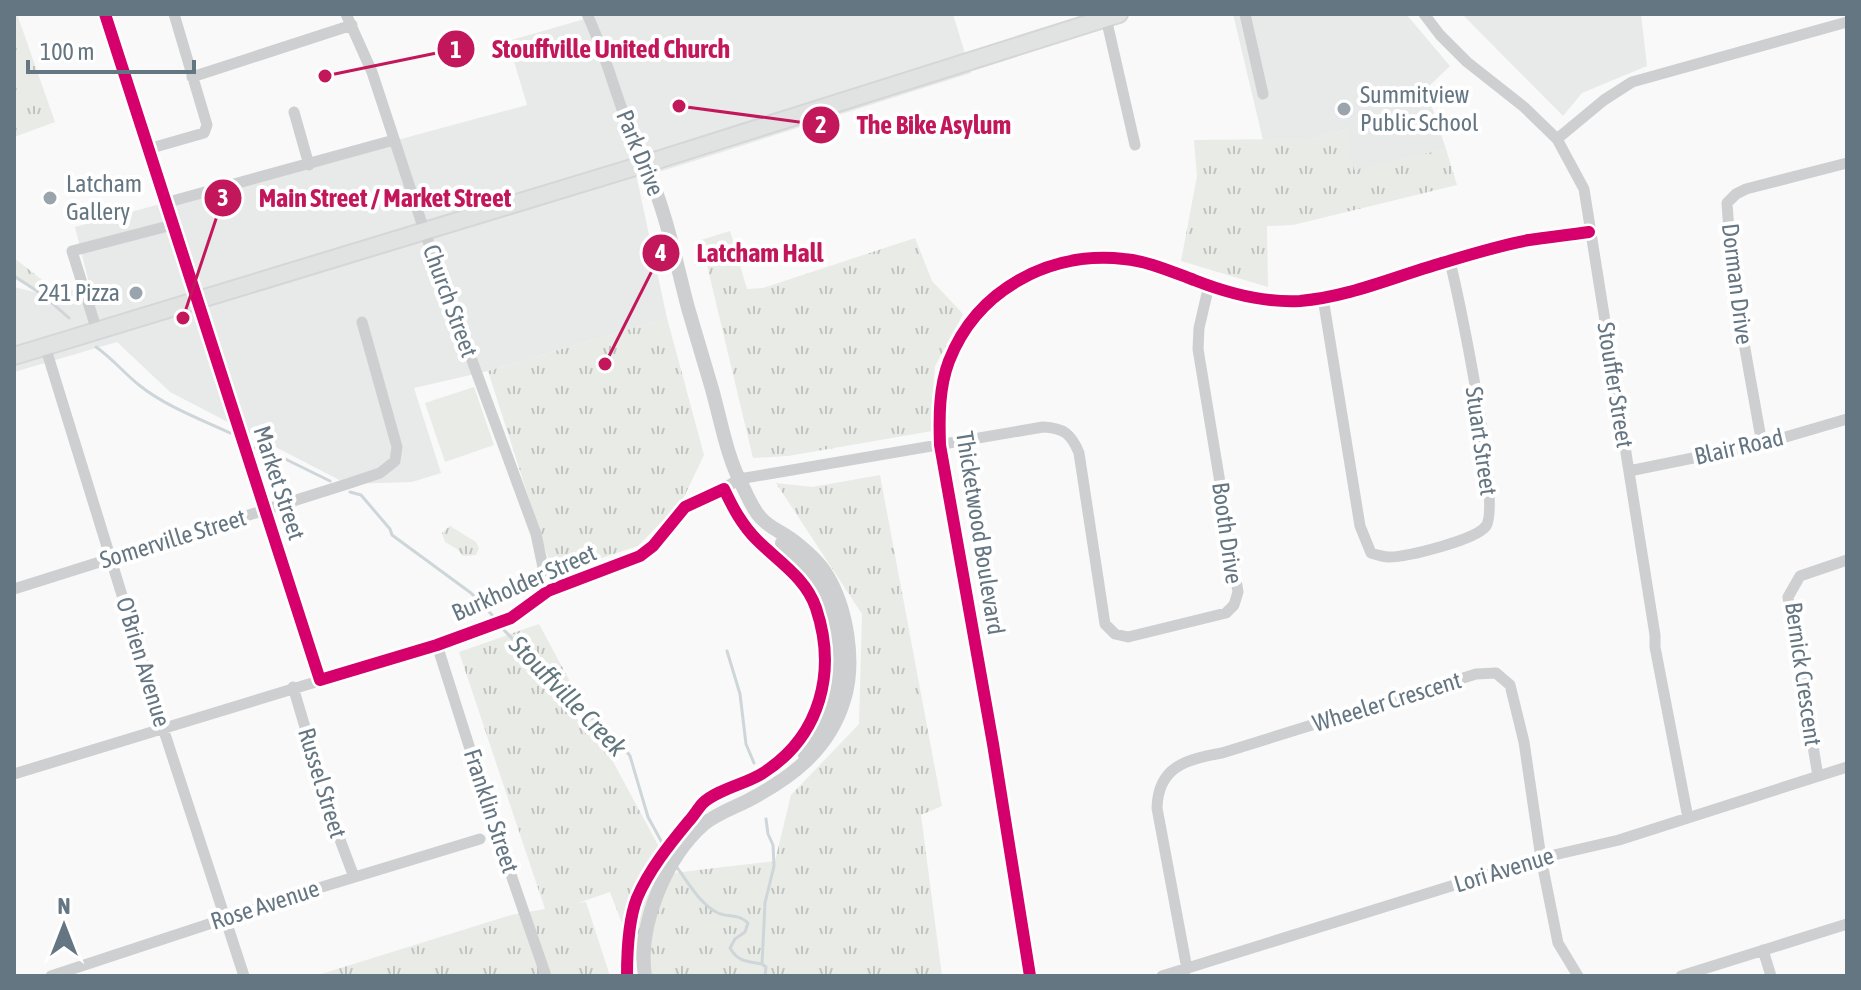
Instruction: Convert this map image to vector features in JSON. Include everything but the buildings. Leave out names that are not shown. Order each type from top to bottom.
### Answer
[{"type":"main road","points":[[14,356],[645,164],[1113,16]]},
{"type":"street","name":"Market Street","points":[[105,14],[320,680]]},
{"type":"street","points":[[148,149],[204,133],[207,125],[174,14]]},
{"type":"street","name":"Park Drive","points":[[587,14],[673,239],[688,307],[739,479],[759,517],[787,536],[824,571],[842,610],[850,647],[845,699],[827,739],[799,768],[771,788],[706,822],[689,840],[661,884],[649,920],[643,963],[645,976]]},
{"type":"street","points":[[1245,14],[1263,94]]},
{"type":"street","name":"Stouffer Street","points":[[1424,14],[1467,62],[1524,107],[1557,139],[1584,189],[1655,647],[1688,818]]},
{"type":"street","points":[[1113,16],[1135,145]]},
{"type":"street","points":[[192,77],[349,20]]},
{"type":"street","name":"Church Street","points":[[349,20],[372,72],[424,230],[536,534],[548,591]]},
{"type":"street","points":[[1557,139],[1604,100],[1632,82],[1847,22]]},
{"type":"street","points":[[294,112],[309,165]]},
{"type":"street","points":[[165,203],[394,140]]},
{"type":"street","name":"Dorman Drive","points":[[1762,444],[1732,276],[1727,203],[1746,189],[1847,163]]},
{"type":"street","points":[[97,331],[72,251],[172,225]]},
{"type":"street","name":"Thicketwood Boulevard","points":[[1030,976],[991,729],[940,445],[939,410],[948,362],[964,331],[991,300],[1018,279],[1053,264],[1084,258],[1109,257],[1149,264],[1209,285],[1259,299],[1284,302],[1365,289],[1528,241],[1589,232]]},
{"type":"street","name":"Stuart Street","points":[[1323,298],[1360,526],[1371,553],[1387,557],[1465,539],[1486,528],[1491,516],[1490,483],[1461,309],[1450,262]]},
{"type":"street","name":"Booth Drive","points":[[940,445],[1043,427],[1063,429],[1079,453],[1105,624],[1115,634],[1128,637],[1226,613],[1234,605],[1238,592],[1198,349],[1199,328],[1209,285]]},
{"type":"street","name":"Somerville Street","points":[[14,589],[378,473],[395,461],[397,447],[362,322]]},
{"type":"street","name":"O'Brien Avenue","points":[[45,346],[163,728],[244,976]]},
{"type":"street","name":"Blair Road","points":[[1629,471],[1762,444],[1847,419]]},
{"type":"street","points":[[739,479],[940,445]]},
{"type":"street","name":"Burkholder Street","points":[[14,774],[437,645],[516,615],[548,591],[640,556],[653,546],[685,507],[714,495],[739,479]]},
{"type":"street","name":"Bernick Crescent","points":[[1818,776],[1788,597],[1800,576],[1847,560]]},
{"type":"street","name":"Franklin Street","points":[[437,645],[546,976]]},
{"type":"street","name":"Wheeler Crescent","points":[[1187,969],[1157,808],[1157,792],[1166,775],[1176,767],[1203,756],[1222,753],[1476,674],[1496,673],[1510,685],[1518,715],[1558,943],[1578,976]]},
{"type":"street","name":"Russel Street","points":[[293,687],[333,821],[354,877]]},
{"type":"street","name":"Lori Avenue","points":[[1162,976],[1541,858],[1619,840],[1847,767]]},
{"type":"street","name":"Rose Avenue","points":[[51,976],[480,839]]},
{"type":"street","points":[[1681,976],[1847,924]]},
{"type":"street","points":[[1763,950],[1771,976]]},
{"type":"shaded area","points":[[602,14],[953,14],[971,73],[637,179],[667,318],[488,371],[414,388],[441,473],[412,482],[347,484],[170,392],[117,342],[14,372],[14,287],[55,297],[89,283],[75,227],[527,105],[508,41]]},
{"type":"shaded area","name":"Summitview Public School","points":[[1233,14],[1406,14],[1450,66],[1426,89],[1446,149],[1353,171],[1346,130],[1311,139],[1263,140]]},
{"type":"shaded area","points":[[1462,14],[1641,14],[1647,66],[1582,93],[1563,116]]},
{"type":"green space","points":[[14,14],[17,14],[55,122],[14,137]]},
{"type":"green space","points":[[1346,130],[1354,170],[1446,149],[1457,185],[1293,225],[1267,226],[1268,287],[1181,261],[1197,176],[1194,140],[1311,139]]},
{"type":"green space","points":[[730,231],[747,289],[763,288],[915,238],[932,281],[963,314],[935,366],[932,431],[788,456],[753,458],[701,240]]},
{"type":"green space","points":[[14,258],[59,293],[43,295],[14,278]]},
{"type":"green space","points":[[667,318],[704,455],[682,501],[638,546],[553,574],[488,371]]},
{"type":"green space","points":[[474,387],[494,445],[445,462],[425,403]]},
{"type":"green space","points":[[880,475],[942,806],[921,815],[942,976],[642,976],[610,892],[578,903],[586,902],[610,976],[315,976],[511,915],[545,909],[459,652],[539,624],[673,873],[775,861],[791,795],[859,724],[862,614],[776,483],[812,487]]},
{"type":"green space","points":[[450,526],[476,542],[479,548],[476,555],[463,556],[445,542],[442,533]]},
{"type":"waterway","name":"Stouffville Creek","points":[[14,276],[43,295],[69,318]]},
{"type":"waterway","name":"Stouffville Creek","points":[[96,347],[149,393],[230,433]]},
{"type":"waterway","name":"Stouffville Creek","points":[[255,448],[273,453],[330,481]]},
{"type":"waterway","name":"Stouffville Creek","points":[[350,492],[361,495],[392,535],[471,593],[494,617]]},
{"type":"waterway","name":"Stouffville Creek","points":[[504,630],[578,707],[619,741],[630,756],[648,817],[671,859]]},
{"type":"waterway","points":[[727,651],[740,694],[746,744],[754,763]]},
{"type":"waterway","points":[[765,976],[766,967],[762,964],[765,903],[774,866],[773,845],[766,819]]},
{"type":"waterway","name":"Stouffville Creek","points":[[675,865],[711,909],[748,923],[745,932],[735,939],[730,948],[740,958],[762,964]]},
{"type":"cycle path","points":[[105,14],[320,680],[437,645],[511,618],[548,591],[640,556],[653,546],[685,507],[724,489],[747,528],[791,571],[811,597],[822,632],[825,655],[824,678],[811,721],[783,758],[763,773],[703,803],[660,858],[634,907],[627,976]]},
{"type":"cycle path","points":[[1030,976],[940,445],[943,381],[962,336],[978,314],[997,295],[1019,280],[1069,261],[1096,258],[1133,260],[1233,293],[1259,299],[1300,301],[1350,292],[1504,245],[1589,232]]},
{"type":"place","name":"Stouffville United Church","points":[[325,76]]},
{"type":"place","name":"The Bike Asylum","points":[[679,106]]},
{"type":"place","name":"Summitview Public School","points":[[1344,109]]},
{"type":"place","name":"Latcham Gallery","points":[[50,198]]},
{"type":"place","name":"241 Pizza","points":[[136,293]]},
{"type":"place","name":"Main Street / Market Street","points":[[183,318]]},
{"type":"place","name":"Latcham Hall","points":[[605,364]]}]
